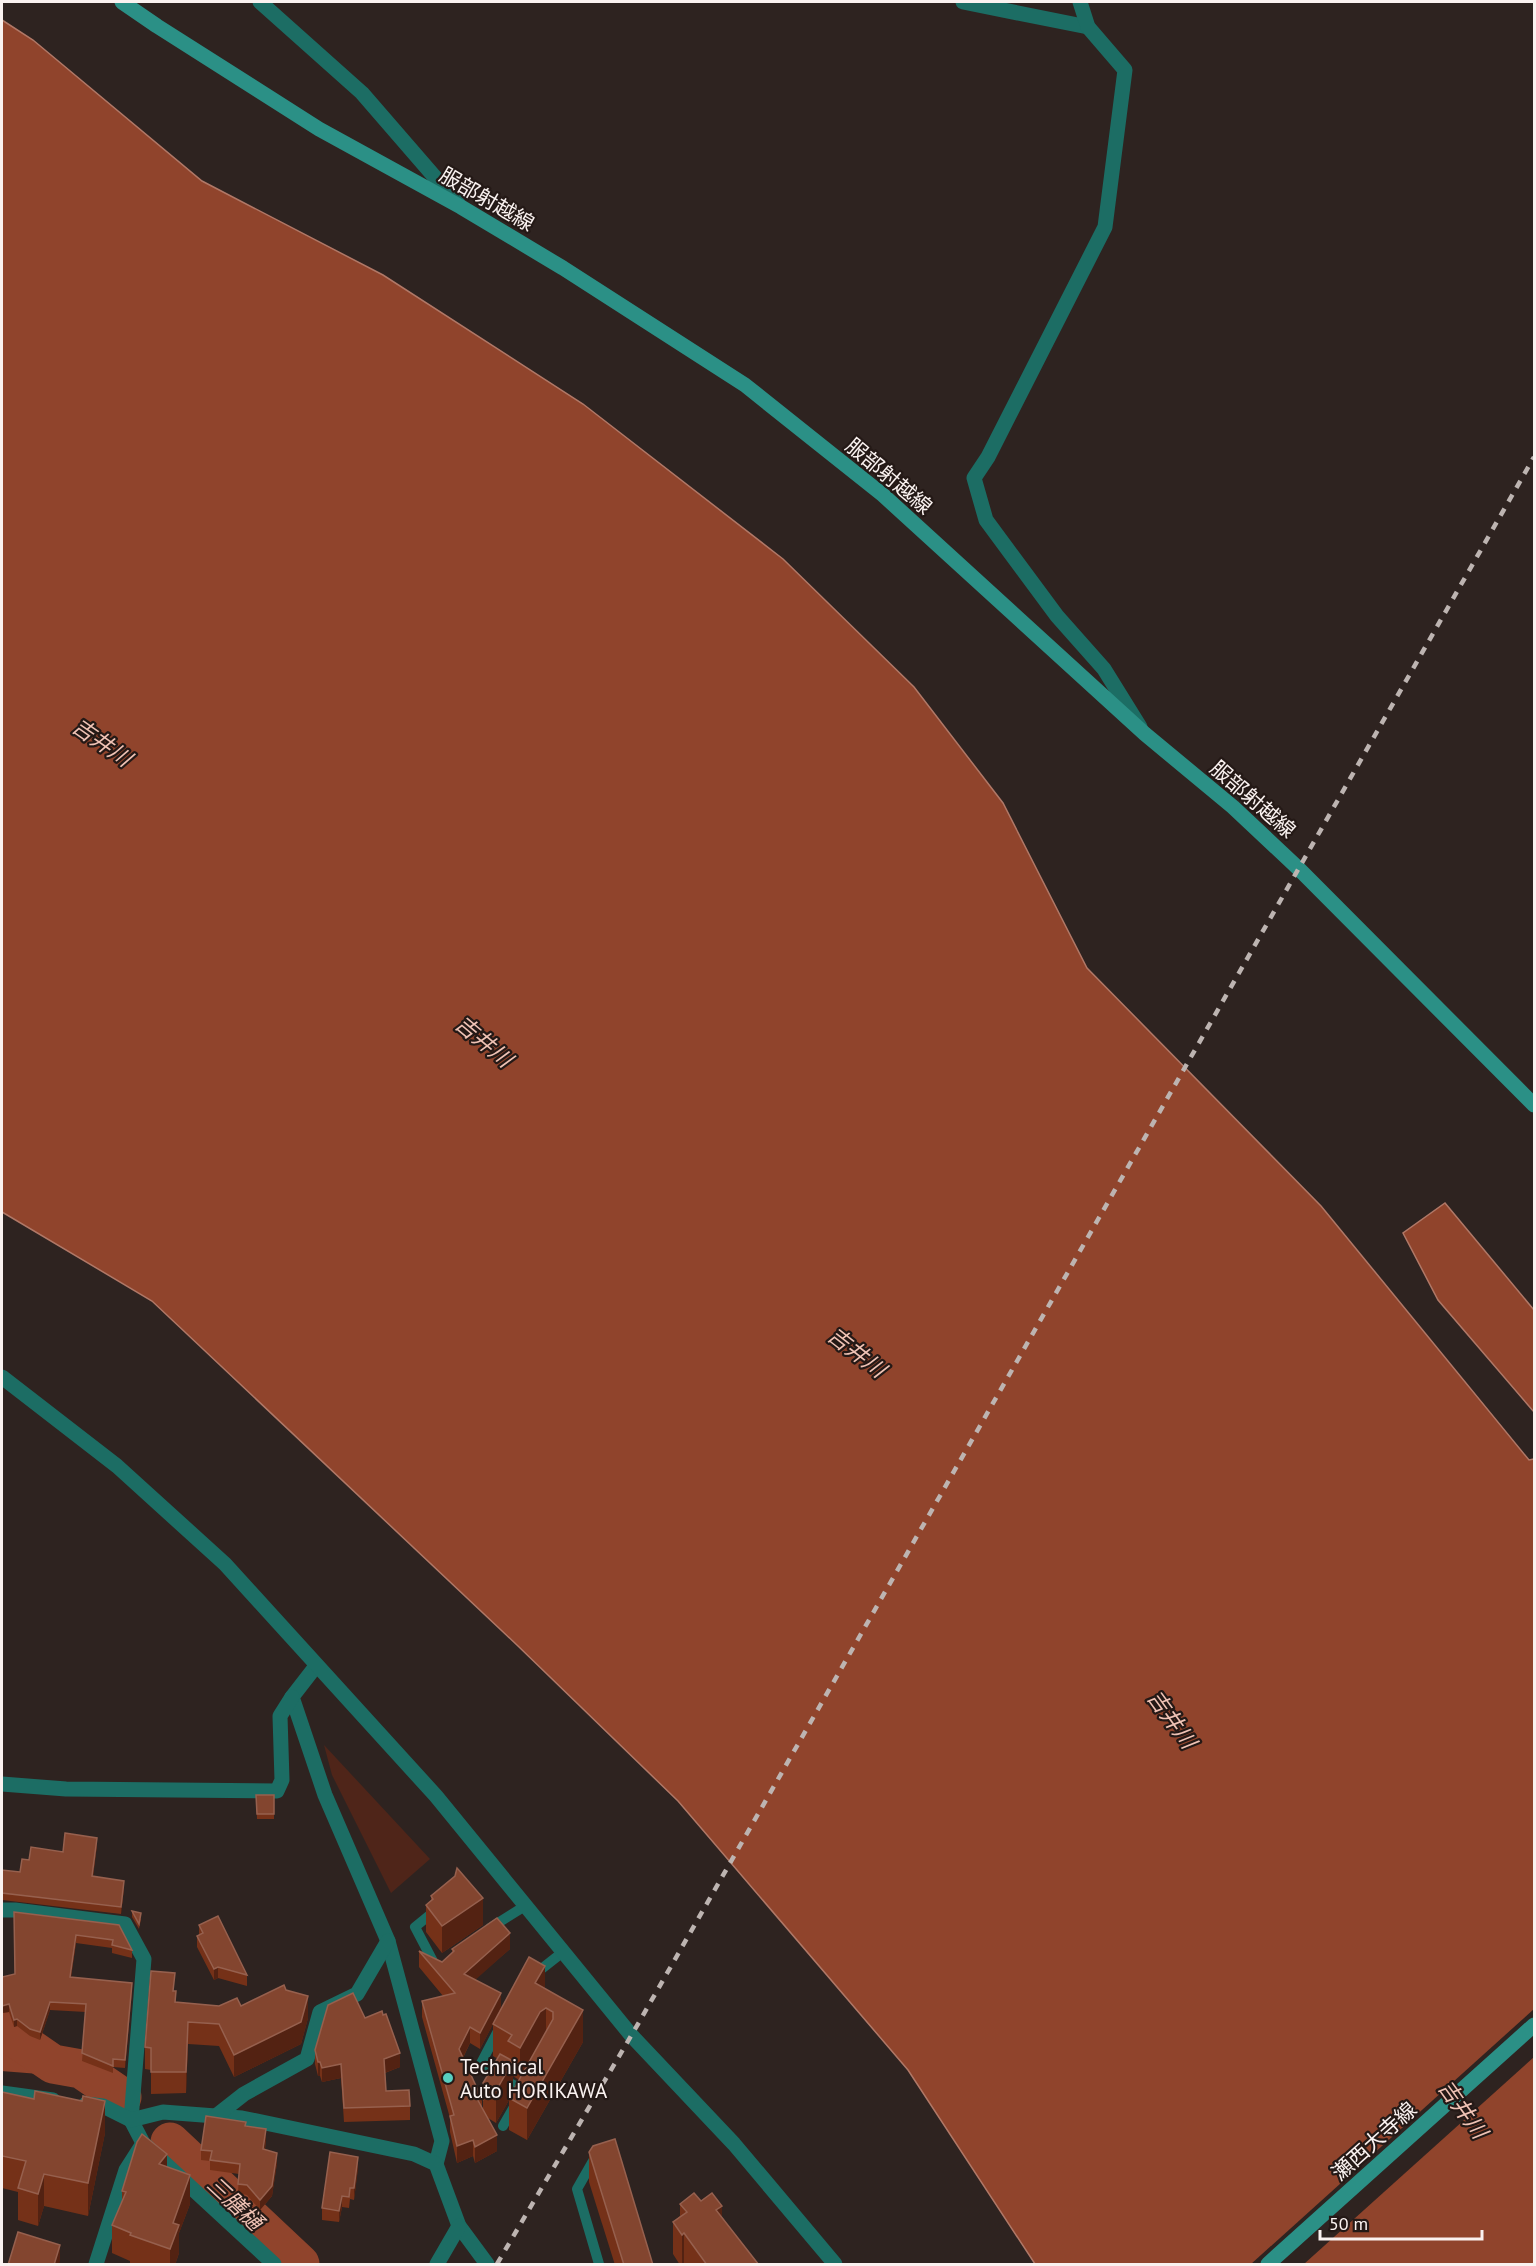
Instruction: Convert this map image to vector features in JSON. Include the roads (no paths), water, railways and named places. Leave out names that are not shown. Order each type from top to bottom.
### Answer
[{"type":"main road","name":"服部射越線","points":[[122,2],[319,129],[461,207],[563,268],[745,385],[883,495],[1145,734],[1233,807],[1299,868],[1534,1105]]},
{"type":"main road","name":"瀬西大寺線","points":[[1268,2265],[1534,2025]]},
{"type":"street","points":[[260,2],[362,93],[461,207]]},
{"type":"street","points":[[963,2],[1088,27]]},
{"type":"street","points":[[1080,2],[1088,27],[1125,70],[1105,227],[988,457],[974,478],[986,520],[1057,616],[1104,669],[1145,734]]},
{"type":"street","points":[[2,1377],[117,1466],[225,1564],[436,1796],[631,2035],[734,2144],[835,2265]]},
{"type":"street","points":[[2,1784],[66,1789],[277,1791],[282,1780],[280,1716],[316,1666]]},
{"type":"street","points":[[292,1697],[326,1795],[388,1941],[442,2141],[436,2164],[459,2226],[487,2265]]},
{"type":"street","points":[[2,1910],[125,1924],[144,1959],[131,2120],[143,2143],[274,2265]]},
{"type":"street","points":[[216,2116],[244,2094],[307,2059],[320,2012],[357,1994],[388,1941]]},
{"type":"street","points":[[2,2093],[103,2106],[131,2120],[163,2112],[242,2118],[414,2154],[436,2164]]},
{"type":"street","points":[[96,2265],[126,2170],[143,2143]]},
{"type":"street","points":[[437,2265],[459,2226]]},
{"type":"lane","points":[[444,1961],[435,1967],[415,1927],[450,1898]]},
{"type":"lane","points":[[479,1936],[525,1906]]},
{"type":"lane","points":[[523,1984],[563,1952]]},
{"type":"lane","points":[[503,2126],[526,2086],[479,2067],[507,2015]]},
{"type":"lane","points":[[593,2161],[577,2189],[599,2265]]},
{"type":"water","name":"吉井川","points":[[2,20],[33,40],[202,181],[383,275],[583,404],[783,559],[914,687],[1003,803],[1087,968],[1321,1206],[1529,1460],[1534,1459],[1534,2264],[1035,2264],[908,2070],[678,1801],[518,1646],[152,1301],[2,1212]]},
{"type":"water","points":[[1445,1203],[1534,1310],[1534,1412],[1438,1300],[1403,1233]]},
{"type":"waterway","name":"三膳樋","points":[[2,2029],[53,2064],[81,2069],[122,2097]]},
{"type":"waterway","points":[[2,2060],[53,2064]]},
{"type":"waterway","name":"三膳樋","points":[[170,2142],[300,2264]]},
{"type":"railway","points":[[497,2264],[638,2024],[1534,457]]},
{"type":"place","name":"Technical Auto HORIKAWA","points":[[448,2078]]}]
